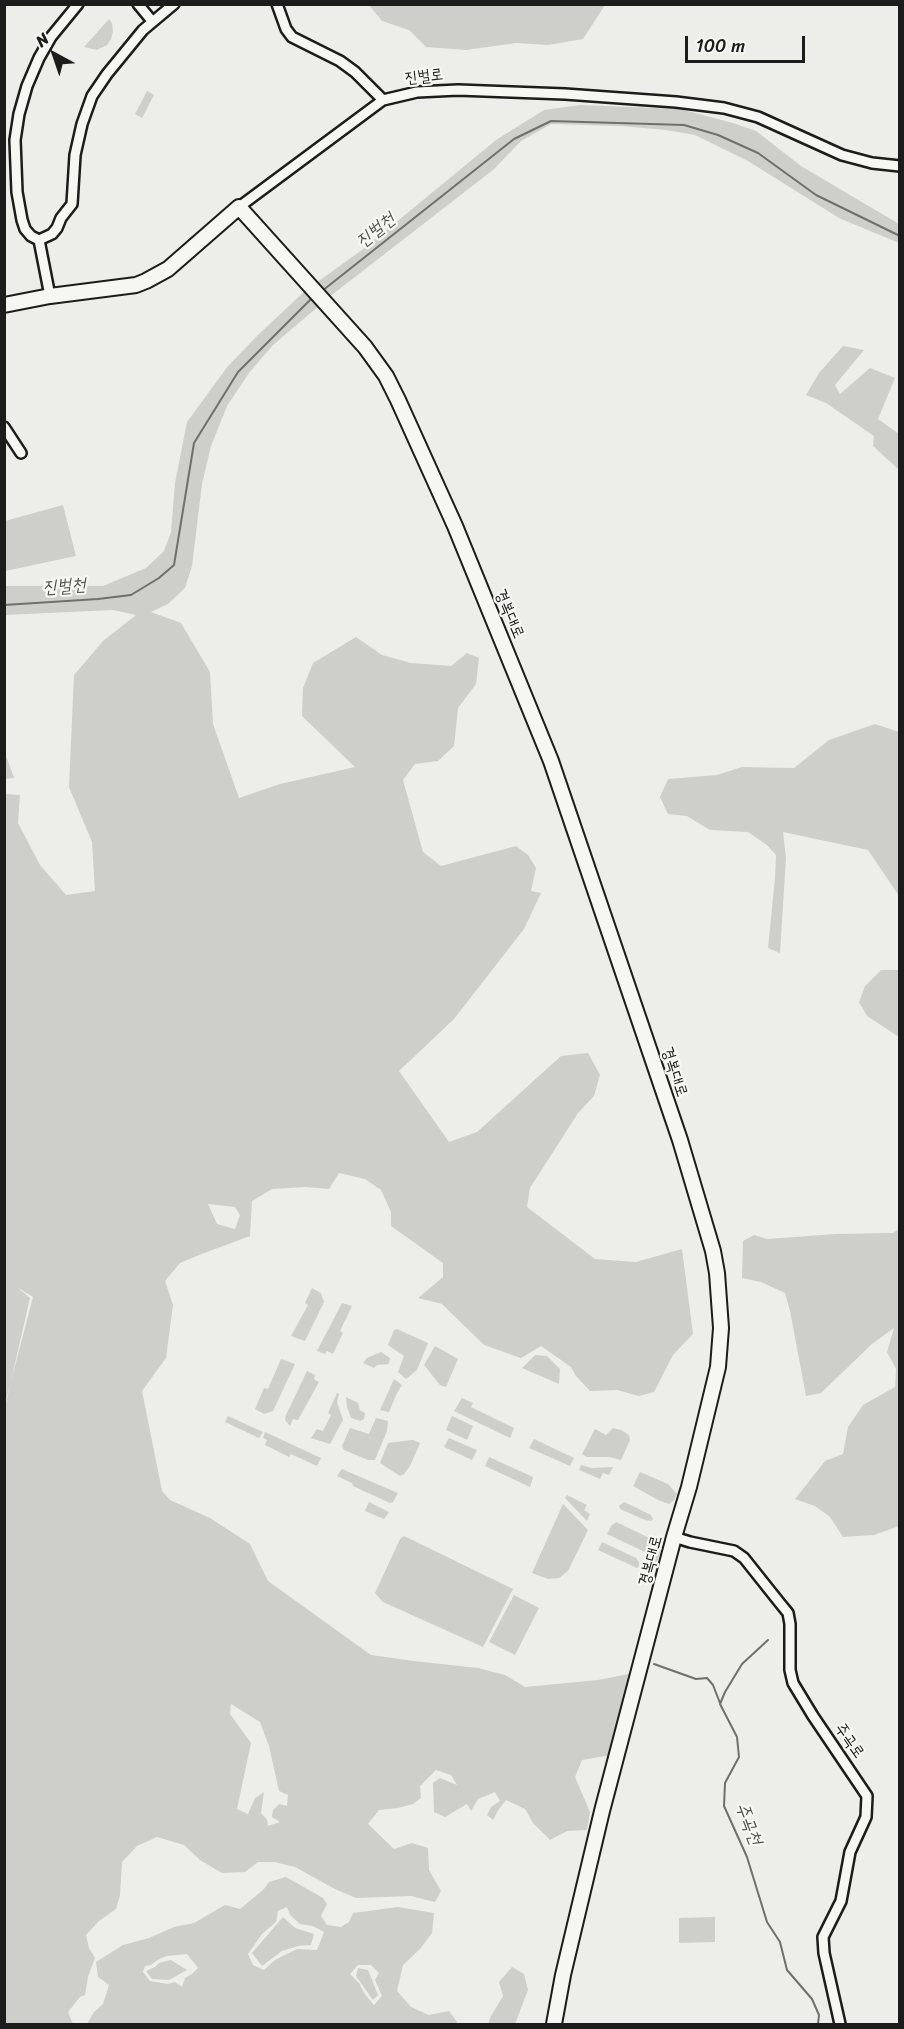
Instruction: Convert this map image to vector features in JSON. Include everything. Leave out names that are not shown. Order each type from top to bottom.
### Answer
[{"type":"street","points":[[39,240],[25,229],[17,192],[15,140],[19,114],[27,86],[39,58],[51,37],[78,4]]},
{"type":"street","points":[[138,4],[152,21]]},
{"type":"street","points":[[39,240],[52,234],[72,204],[75,155],[82,124],[92,96],[121,55],[152,21],[174,4]]},
{"type":"street","points":[[277,4],[286,29],[292,37],[355,72],[383,100]]},
{"type":"street","name":"진벌로","points":[[4,305],[50,296],[136,285],[156,277],[198,244],[239,207],[383,100],[417,92],[492,91],[676,102],[724,108],[758,117],[842,155],[872,163],[900,166]]},
{"type":"street","name":"경복대로","points":[[239,207],[365,347],[386,376],[398,400],[455,526],[547,750],[680,1140],[713,1251],[720,1306],[721,1348],[718,1367],[689,1487],[581,1894],[562,1975],[554,2025]]},
{"type":"street","points":[[39,240],[50,296]]},
{"type":"street","points":[[4,427],[21,453]]},
{"type":"street","name":"주곡로","points":[[674,1537],[734,1551],[744,1558],[788,1613],[793,1683],[867,1796],[866,1817],[861,1833],[850,1852],[841,1901],[823,1937],[824,1953],[840,2025]]},
{"type":"shaded area","points":[[369,5],[605,5],[583,39],[548,45],[516,43],[466,50],[426,47],[409,30],[382,21]]},
{"type":"shaded area","points":[[109,19],[113,31],[107,45],[97,50],[84,47]]},
{"type":"shaded area","points":[[147,91],[154,95],[142,118],[135,114]]},
{"type":"shaded area","points":[[580,105],[680,109],[733,123],[756,131],[801,166],[899,224],[899,243],[839,218],[748,161],[695,135],[621,126],[551,124],[521,141],[493,170],[333,294],[273,345],[249,373],[227,406],[211,446],[202,484],[192,566],[185,588],[168,604],[151,612],[181,623],[210,672],[213,724],[239,798],[280,784],[355,767],[302,716],[303,688],[313,663],[356,637],[382,655],[411,663],[451,666],[467,653],[479,658],[476,684],[458,708],[454,746],[438,761],[415,764],[403,780],[423,852],[441,866],[516,846],[528,855],[536,868],[531,891],[541,893],[524,929],[454,1019],[399,1071],[449,1142],[477,1132],[561,1056],[588,1053],[600,1075],[594,1096],[578,1113],[530,1188],[527,1207],[595,1259],[636,1262],[682,1249],[693,1334],[673,1355],[654,1392],[639,1396],[617,1390],[590,1391],[571,1367],[541,1346],[521,1358],[484,1345],[442,1304],[418,1298],[443,1277],[443,1263],[391,1226],[391,1212],[381,1190],[365,1179],[339,1173],[329,1189],[306,1187],[272,1189],[252,1201],[250,1236],[180,1263],[165,1281],[173,1305],[166,1358],[142,1391],[162,1491],[170,1500],[210,1518],[250,1544],[268,1581],[371,1655],[478,1668],[505,1675],[525,1687],[598,1680],[629,1674],[611,1755],[582,1760],[575,1777],[590,1812],[587,1830],[567,1831],[550,1840],[533,1823],[525,1809],[506,1800],[493,1820],[487,1815],[491,1807],[500,1801],[495,1792],[478,1799],[471,1811],[467,1804],[445,1817],[434,1812],[433,1783],[440,1778],[457,1785],[451,1775],[436,1770],[420,1786],[421,1798],[413,1804],[379,1810],[368,1824],[394,1849],[412,1843],[428,1848],[429,1870],[441,1891],[435,1902],[411,1896],[356,1898],[295,1867],[274,1862],[258,1862],[245,1872],[222,1873],[200,1860],[184,1845],[157,1837],[137,1846],[122,1862],[120,1895],[116,1909],[99,1921],[86,1935],[89,1948],[95,1958],[88,1977],[85,1995],[80,1997],[68,2012],[73,2024],[5,2024],[4,794],[20,795],[18,823],[40,865],[66,895],[95,891],[92,842],[69,787],[74,675],[103,641],[136,615],[113,610],[5,615],[4,586],[103,586],[146,568],[164,551],[171,532],[175,483],[187,422],[228,366],[305,291],[366,247],[496,140],[544,110]],"holes":[[[208,1204],[235,1207],[240,1215],[235,1229],[217,1224]],[[17,1287],[33,1297],[10,1384],[30,1298]],[[231,1704],[260,1722],[269,1746],[279,1791],[288,1795],[287,1806],[279,1804],[273,1810],[272,1817],[280,1822],[268,1826],[267,1820],[261,1813],[264,1792],[255,1798],[248,1814],[237,1809],[251,1743],[230,1714]]]},
{"type":"shaded area","points":[[843,346],[864,350],[835,385],[840,394],[870,368],[895,378],[878,419],[899,434],[899,470],[873,446],[874,436],[826,403],[806,395],[819,373]]},
{"type":"shaded area","points":[[63,505],[76,556],[5,571],[5,521]]},
{"type":"shaded area","points":[[875,724],[899,732],[899,896],[868,850],[783,832],[786,858],[780,953],[768,948],[776,855],[767,845],[748,832],[710,830],[687,816],[668,814],[660,797],[668,779],[717,775],[742,767],[794,768],[829,740]]},
{"type":"shaded area","points":[[4,752],[8,761],[14,778],[5,779]]},
{"type":"shaded area","points":[[881,970],[899,970],[899,1037],[867,1016],[859,1002],[865,986]]},
{"type":"shaded area","points":[[899,1229],[899,1526],[874,1535],[843,1537],[830,1517],[815,1506],[795,1499],[825,1461],[843,1454],[848,1427],[863,1405],[895,1387],[896,1369],[887,1352],[894,1328],[872,1344],[821,1393],[806,1396],[785,1293],[761,1282],[742,1278],[743,1241],[754,1235],[767,1239],[893,1233]]},
{"type":"shaded area","points":[[312,1288],[321,1293],[324,1302],[305,1341],[291,1336],[308,1305],[305,1303]]},
{"type":"shaded area","points":[[342,1303],[352,1306],[340,1331],[343,1333],[333,1354],[327,1351],[325,1354],[317,1351]]},
{"type":"shaded area","points":[[397,1329],[428,1343],[417,1370],[406,1379],[398,1372],[404,1356],[388,1345],[394,1330]]},
{"type":"shaded area","points":[[435,1346],[458,1359],[446,1387],[440,1385],[424,1365]]},
{"type":"shaded area","points":[[381,1352],[390,1358],[389,1364],[377,1365],[374,1368],[363,1363],[367,1358]]},
{"type":"shaded area","points":[[535,1355],[547,1356],[560,1369],[559,1384],[522,1368]]},
{"type":"shaded area","points":[[281,1359],[295,1364],[273,1411],[264,1414],[255,1409],[264,1388],[268,1389]]},
{"type":"shaded area","points":[[307,1371],[315,1375],[314,1379],[319,1382],[298,1420],[293,1419],[290,1426],[285,1420],[286,1415]]},
{"type":"shaded area","points":[[394,1379],[402,1385],[389,1412],[380,1410]]},
{"type":"shaded area","points":[[337,1393],[339,1394],[337,1402],[343,1420],[330,1444],[311,1438],[317,1429],[323,1431],[331,1415],[328,1413]]},
{"type":"shaded area","points":[[346,1397],[358,1403],[360,1410],[365,1413],[364,1419],[360,1421],[351,1418]]},
{"type":"shaded area","points":[[462,1398],[473,1403],[471,1407],[514,1428],[510,1438],[454,1411]]},
{"type":"shaded area","points":[[228,1416],[263,1432],[259,1438],[225,1422]]},
{"type":"shaded area","points":[[452,1416],[473,1426],[467,1440],[446,1430]]},
{"type":"shaded area","points":[[376,1418],[388,1421],[387,1431],[375,1460],[368,1460],[344,1450],[342,1446],[350,1428],[369,1434]]},
{"type":"shaded area","points":[[613,1428],[629,1435],[630,1440],[621,1460],[609,1457],[587,1457],[582,1454],[595,1429],[606,1435]]},
{"type":"shaded area","points":[[265,1432],[321,1458],[317,1466],[291,1454],[289,1457],[265,1445],[267,1440],[263,1438]]},
{"type":"shaded area","points":[[449,1438],[477,1450],[472,1460],[444,1447]]},
{"type":"shaded area","points":[[534,1439],[574,1458],[570,1466],[529,1448]]},
{"type":"shaded area","points":[[413,1440],[420,1443],[404,1474],[400,1476],[380,1463],[388,1443]]},
{"type":"shaded area","points":[[489,1457],[533,1477],[530,1487],[485,1466]]},
{"type":"shaded area","points":[[581,1465],[592,1468],[613,1467],[609,1475],[603,1473],[600,1479],[579,1470]]},
{"type":"shaded area","points":[[342,1469],[398,1493],[390,1503],[337,1476]]},
{"type":"shaded area","points":[[640,1472],[668,1484],[677,1494],[674,1500],[669,1504],[633,1486]]},
{"type":"shaded area","points":[[567,1495],[587,1505],[584,1510],[590,1514],[587,1521],[565,1498]]},
{"type":"shaded area","points":[[369,1502],[389,1512],[384,1519],[365,1511]]},
{"type":"shaded area","points":[[624,1502],[651,1515],[653,1519],[645,1520],[620,1509],[619,1506]]},
{"type":"shaded area","points":[[563,1504],[588,1530],[568,1571],[559,1578],[548,1579],[532,1573]]},
{"type":"shaded area","points":[[616,1522],[660,1543],[661,1550],[658,1560],[649,1566],[647,1553],[607,1534]]},
{"type":"shaded area","points":[[404,1536],[513,1589],[483,1647],[383,1602],[375,1593],[400,1539]]},
{"type":"shaded area","points":[[602,1542],[636,1558],[639,1566],[637,1568],[598,1550]]},
{"type":"shaded area","points":[[514,1595],[539,1608],[515,1655],[489,1642]]},
{"type":"shaded area","points":[[286,1877],[323,1898],[327,1904],[321,1916],[327,1925],[341,1927],[349,1922],[353,1913],[398,1907],[434,1913],[432,1933],[420,1949],[403,1965],[397,1991],[411,2007],[429,2015],[449,2011],[457,2022],[456,2024],[87,2024],[94,2012],[103,2004],[109,1985],[98,1977],[96,1962],[123,1945],[149,1938],[174,1927],[194,1923],[225,1905],[240,1909],[269,1882]],"holes":[[[287,1907],[290,1915],[300,1924],[313,1926],[324,1932],[317,1950],[297,1949],[275,1960],[264,1970],[253,1965],[248,1954],[262,1934],[276,1922],[278,1911]],[[187,1954],[198,1968],[185,1978],[182,1987],[175,1982],[168,1984],[150,1981],[143,1972],[145,1966],[167,1956]],[[358,1965],[371,1965],[379,1973],[375,1980],[382,1996],[374,2005],[350,1974]]]},
{"type":"shaded area","points":[[283,1917],[295,1928],[314,1934],[311,1945],[282,1951],[262,1966],[252,1953]]},
{"type":"shaded area","points":[[715,1917],[715,1942],[679,1943],[679,1918]]},
{"type":"shaded area","points":[[171,1960],[187,1970],[169,1980],[152,1979],[146,1971],[159,1963]]},
{"type":"shaded area","points":[[512,1967],[524,1974],[528,1990],[515,2024],[488,2024],[503,1996],[499,1982]]},
{"type":"shaded area","points":[[358,1968],[368,1970],[378,1995],[373,2000],[356,1976]]},
{"type":"waterway","name":"진벌천","points":[[322,291],[514,139],[551,121],[684,125],[718,135],[758,153],[816,195],[900,236]]},
{"type":"waterway","name":"진벌천","points":[[4,605],[131,595],[159,578],[174,565],[194,443],[238,372],[312,298]]},
{"type":"waterway","name":"주곡천","points":[[768,1640],[742,1664],[720,1704],[737,1737],[739,1757],[725,1783],[724,1806],[747,1857],[767,1922],[780,1942],[787,1970],[812,1999],[819,2015],[818,2024]]},
{"type":"waterway","points":[[654,1664],[696,1679],[707,1678],[713,1685],[720,1703]]}]
